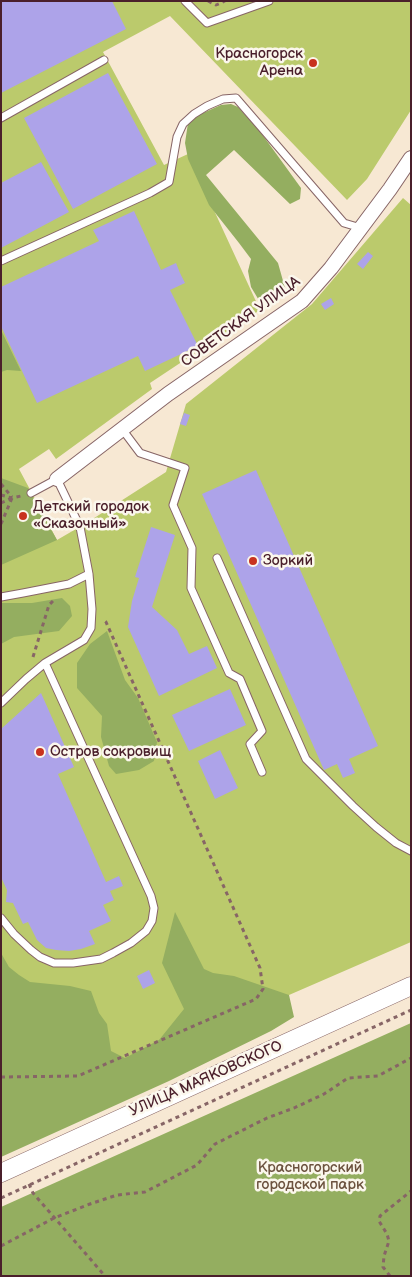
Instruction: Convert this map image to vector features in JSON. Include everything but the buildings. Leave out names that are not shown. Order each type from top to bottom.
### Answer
[{"type":"street","name":"СОВЕТСКАЯ УЛИЦА","points":[[57,479],[168,394],[302,301],[331,268],[411,158]]},
{"type":"street","name":"УЛИЦА МАЯКОВСКОГО","points":[[1,1173],[411,986]]},
{"type":"lane","points":[[185,1],[207,23],[269,1]]},
{"type":"lane","points":[[1,118],[104,60]]},
{"type":"lane","points":[[1,261],[150,193],[169,182],[177,137],[183,124],[194,114],[223,99],[236,98],[344,224],[361,228]]},
{"type":"lane","points":[[122,429],[140,453],[185,468],[173,505],[192,548],[191,588],[229,673],[240,679],[262,731],[250,744],[262,772]]},
{"type":"lane","points":[[1,703],[46,663],[84,640],[91,628],[92,609],[89,574],[80,527],[57,479],[31,493]]},
{"type":"lane","points":[[218,558],[306,759],[370,821],[396,843],[411,851]]},
{"type":"lane","points":[[1,596],[69,584],[89,574]]},
{"type":"lane","points":[[1,918],[31,950],[40,957],[54,963],[73,963],[101,958],[131,943],[146,931],[152,921],[154,908],[151,896],[46,663]]},
{"type":"path","points":[[208,1],[216,4],[225,1]]},
{"type":"path","points":[[1,484],[12,498]]},
{"type":"path","points":[[1,503],[31,493]]},
{"type":"path","points":[[1,495],[12,498]]},
{"type":"path","points":[[1,524],[12,498]]},
{"type":"path","points":[[26,679],[49,606],[69,584]]},
{"type":"path","points":[[1,1198],[411,1010]]},
{"type":"path","points":[[1,1246],[54,1218],[117,1196],[144,1192],[196,1165],[215,1144],[224,1139],[267,1118],[294,1108],[348,1078],[378,1076],[411,1058]]},
{"type":"path","points":[[27,1180],[33,1193],[105,1276]]},
{"type":"path","points":[[390,1276],[383,1267],[389,1241],[379,1221],[380,1216],[411,1191]]},
{"type":"green space","points":[[1,1],[411,1],[411,110],[367,179],[347,200],[170,16],[103,52],[164,165],[188,154],[260,310],[150,383],[152,389],[56,459],[49,449],[19,469],[57,540],[166,472],[186,404],[312,304],[403,198],[411,205],[411,942],[1,1117]]},
{"type":"green space","points":[[231,104],[238,107],[259,130],[301,188],[300,199],[290,204],[234,150],[206,175],[278,263],[285,288],[263,307],[251,287],[248,271],[251,259],[209,205],[188,159],[185,143],[188,123],[194,117],[221,105]]},
{"type":"green space","points":[[1,330],[21,371],[7,370],[1,372]]},
{"type":"green space","name":"Детский городок «Сказочный»","points":[[1,478],[28,488],[57,540],[1,565]]},
{"type":"green space","points":[[62,598],[70,606],[72,616],[59,631],[14,637],[1,644],[1,603],[32,603]]},
{"type":"green space","points":[[107,631],[125,680],[138,698],[157,742],[154,761],[139,770],[116,774],[109,766],[101,737],[102,716],[77,688],[77,663],[90,644]]},
{"type":"green space","points":[[175,912],[204,969],[213,973],[234,976],[289,995],[294,1017],[271,1031],[169,1081],[1,1157],[1,953],[9,967],[30,982],[70,986],[91,991],[99,1013],[107,1024],[111,1051],[125,1058],[159,1040],[184,1009],[162,963]]},
{"type":"green space","name":"Красногорский городской парк","points":[[411,1023],[411,1276],[1,1276],[1,1207]]},
{"type":"place","name":"Красногорск Арена","points":[[313,63]]},
{"type":"place","name":"Детский городок «Сказочный»","points":[[23,516]]},
{"type":"place","name":"Зоркий","points":[[253,561]]},
{"type":"place","name":"Остров сокровищ","points":[[40,752]]}]
